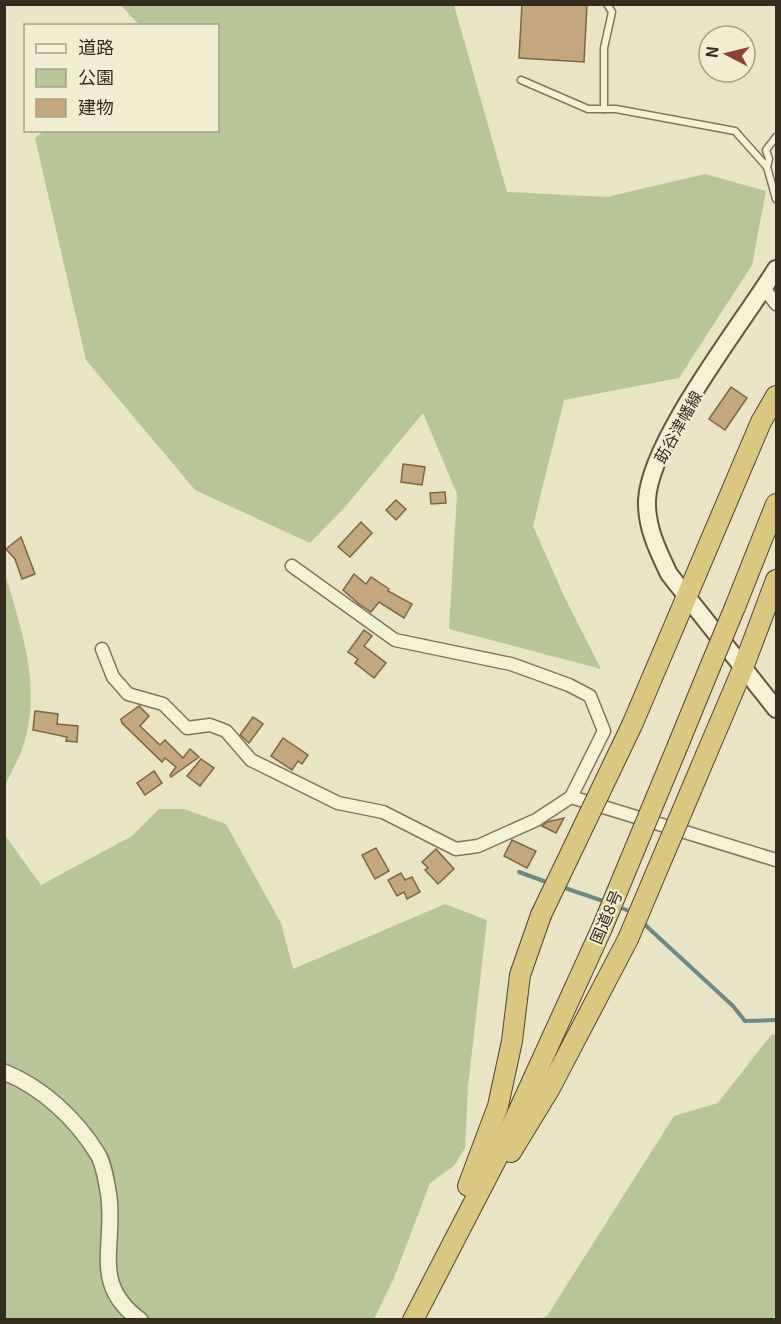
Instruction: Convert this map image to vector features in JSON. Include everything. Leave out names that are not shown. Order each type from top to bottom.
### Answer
[{"type":"highway","points":[[408,1320],[479,1163],[498,1106],[512,1041],[520,975],[541,915],[632,725],[761,422],[777,396]]},
{"type":"highway","name":"国道8号","points":[[413,1320],[485,1180],[602,928],[777,504]]},
{"type":"highway","points":[[485,1180],[508,1156],[550,1089],[628,939],[743,668],[777,580]]},
{"type":"main road","name":"莇谷津幡線","points":[[777,269],[680,417],[661,451],[650,483],[648,520],[657,549],[669,574],[777,709]]},
{"type":"street","points":[[764,288],[777,304]]},
{"type":"street","points":[[102,650],[113,677],[128,694],[162,704],[187,728],[210,724],[226,731],[251,760],[338,803],[383,812],[456,849],[488,842],[536,820],[571,797],[604,731],[590,696],[569,685],[511,664],[395,640],[292,566]]},
{"type":"street","points":[[571,797],[777,860]]},
{"type":"street","points":[[4,1072],[43,1092],[98,1154],[109,1197],[109,1273],[114,1292],[123,1307],[140,1320]]},
{"type":"lane","points":[[604,109],[604,48],[612,12],[607,4]]},
{"type":"lane","points":[[521,80],[588,109],[604,109],[735,131],[767,167],[777,199]]},
{"type":"lane","points":[[767,167],[769,159],[766,150],[777,137]]},
{"type":"green space","points":[[121,5],[454,5],[507,192],[607,197],[705,174],[766,191],[752,265],[679,378],[564,400],[533,526],[564,596],[601,669],[449,629],[457,494],[423,413],[346,506],[310,543],[195,490],[86,360],[35,138],[42,132],[219,132],[219,24],[138,24]]},
{"type":"green space","points":[[5,574],[23,635],[31,698],[25,740],[5,786]]},
{"type":"green space","points":[[159,809],[184,809],[226,824],[281,923],[293,969],[445,904],[487,920],[468,1087],[465,1148],[454,1166],[430,1183],[394,1278],[374,1319],[5,1319],[4,834],[41,885],[132,836]]},
{"type":"green space","points":[[776,1034],[776,1319],[541,1319],[547,1316],[674,1116],[718,1103],[771,1035]]},
{"type":"building","points":[[522,4],[587,4],[584,62],[519,58]]},
{"type":"building","points":[[731,387],[747,398],[725,430],[709,419]]},
{"type":"building","points":[[403,464],[425,467],[422,485],[401,482]]},
{"type":"building","points":[[445,492],[446,503],[431,504],[430,493]]},
{"type":"building","points":[[396,500],[406,509],[396,520],[386,510]]},
{"type":"building","points":[[361,522],[372,533],[350,557],[338,547]]},
{"type":"building","points":[[21,537],[35,574],[22,579],[15,559],[6,549]]},
{"type":"building","points":[[354,574],[366,584],[371,577],[389,589],[388,591],[412,604],[404,618],[379,602],[371,612],[343,590]]},
{"type":"building","points":[[364,630],[372,636],[364,646],[386,663],[374,678],[355,663],[358,659],[348,652]]},
{"type":"building","points":[[139,706],[149,716],[140,726],[160,745],[165,740],[183,758],[190,749],[199,757],[171,777],[176,767],[165,758],[162,762],[122,723],[121,719]]},
{"type":"building","points":[[35,711],[58,714],[57,724],[78,726],[77,742],[66,741],[67,737],[33,730]]},
{"type":"building","points":[[253,717],[263,724],[249,743],[240,735]]},
{"type":"building","points":[[283,738],[308,755],[302,764],[298,761],[292,770],[271,756]]},
{"type":"building","points":[[201,759],[214,768],[200,786],[187,776]]},
{"type":"building","points":[[154,771],[162,783],[145,795],[137,783]]},
{"type":"building","points":[[564,818],[556,833],[542,826],[547,822]]},
{"type":"building","points":[[512,840],[536,851],[527,868],[504,856]]},
{"type":"building","points":[[376,848],[389,871],[375,879],[362,855]]},
{"type":"building","points":[[436,849],[454,869],[438,884],[425,870],[428,868],[422,862]]},
{"type":"building","points":[[401,873],[405,880],[412,877],[420,892],[407,899],[404,892],[397,896],[388,880]]},
{"type":"waterway","points":[[519,872],[549,883]]},
{"type":"waterway","points":[[562,887],[606,902]]},
{"type":"waterway","points":[[619,907],[634,913]]},
{"type":"waterway","points":[[643,923],[733,1006],[745,1021],[776,1020]]}]
